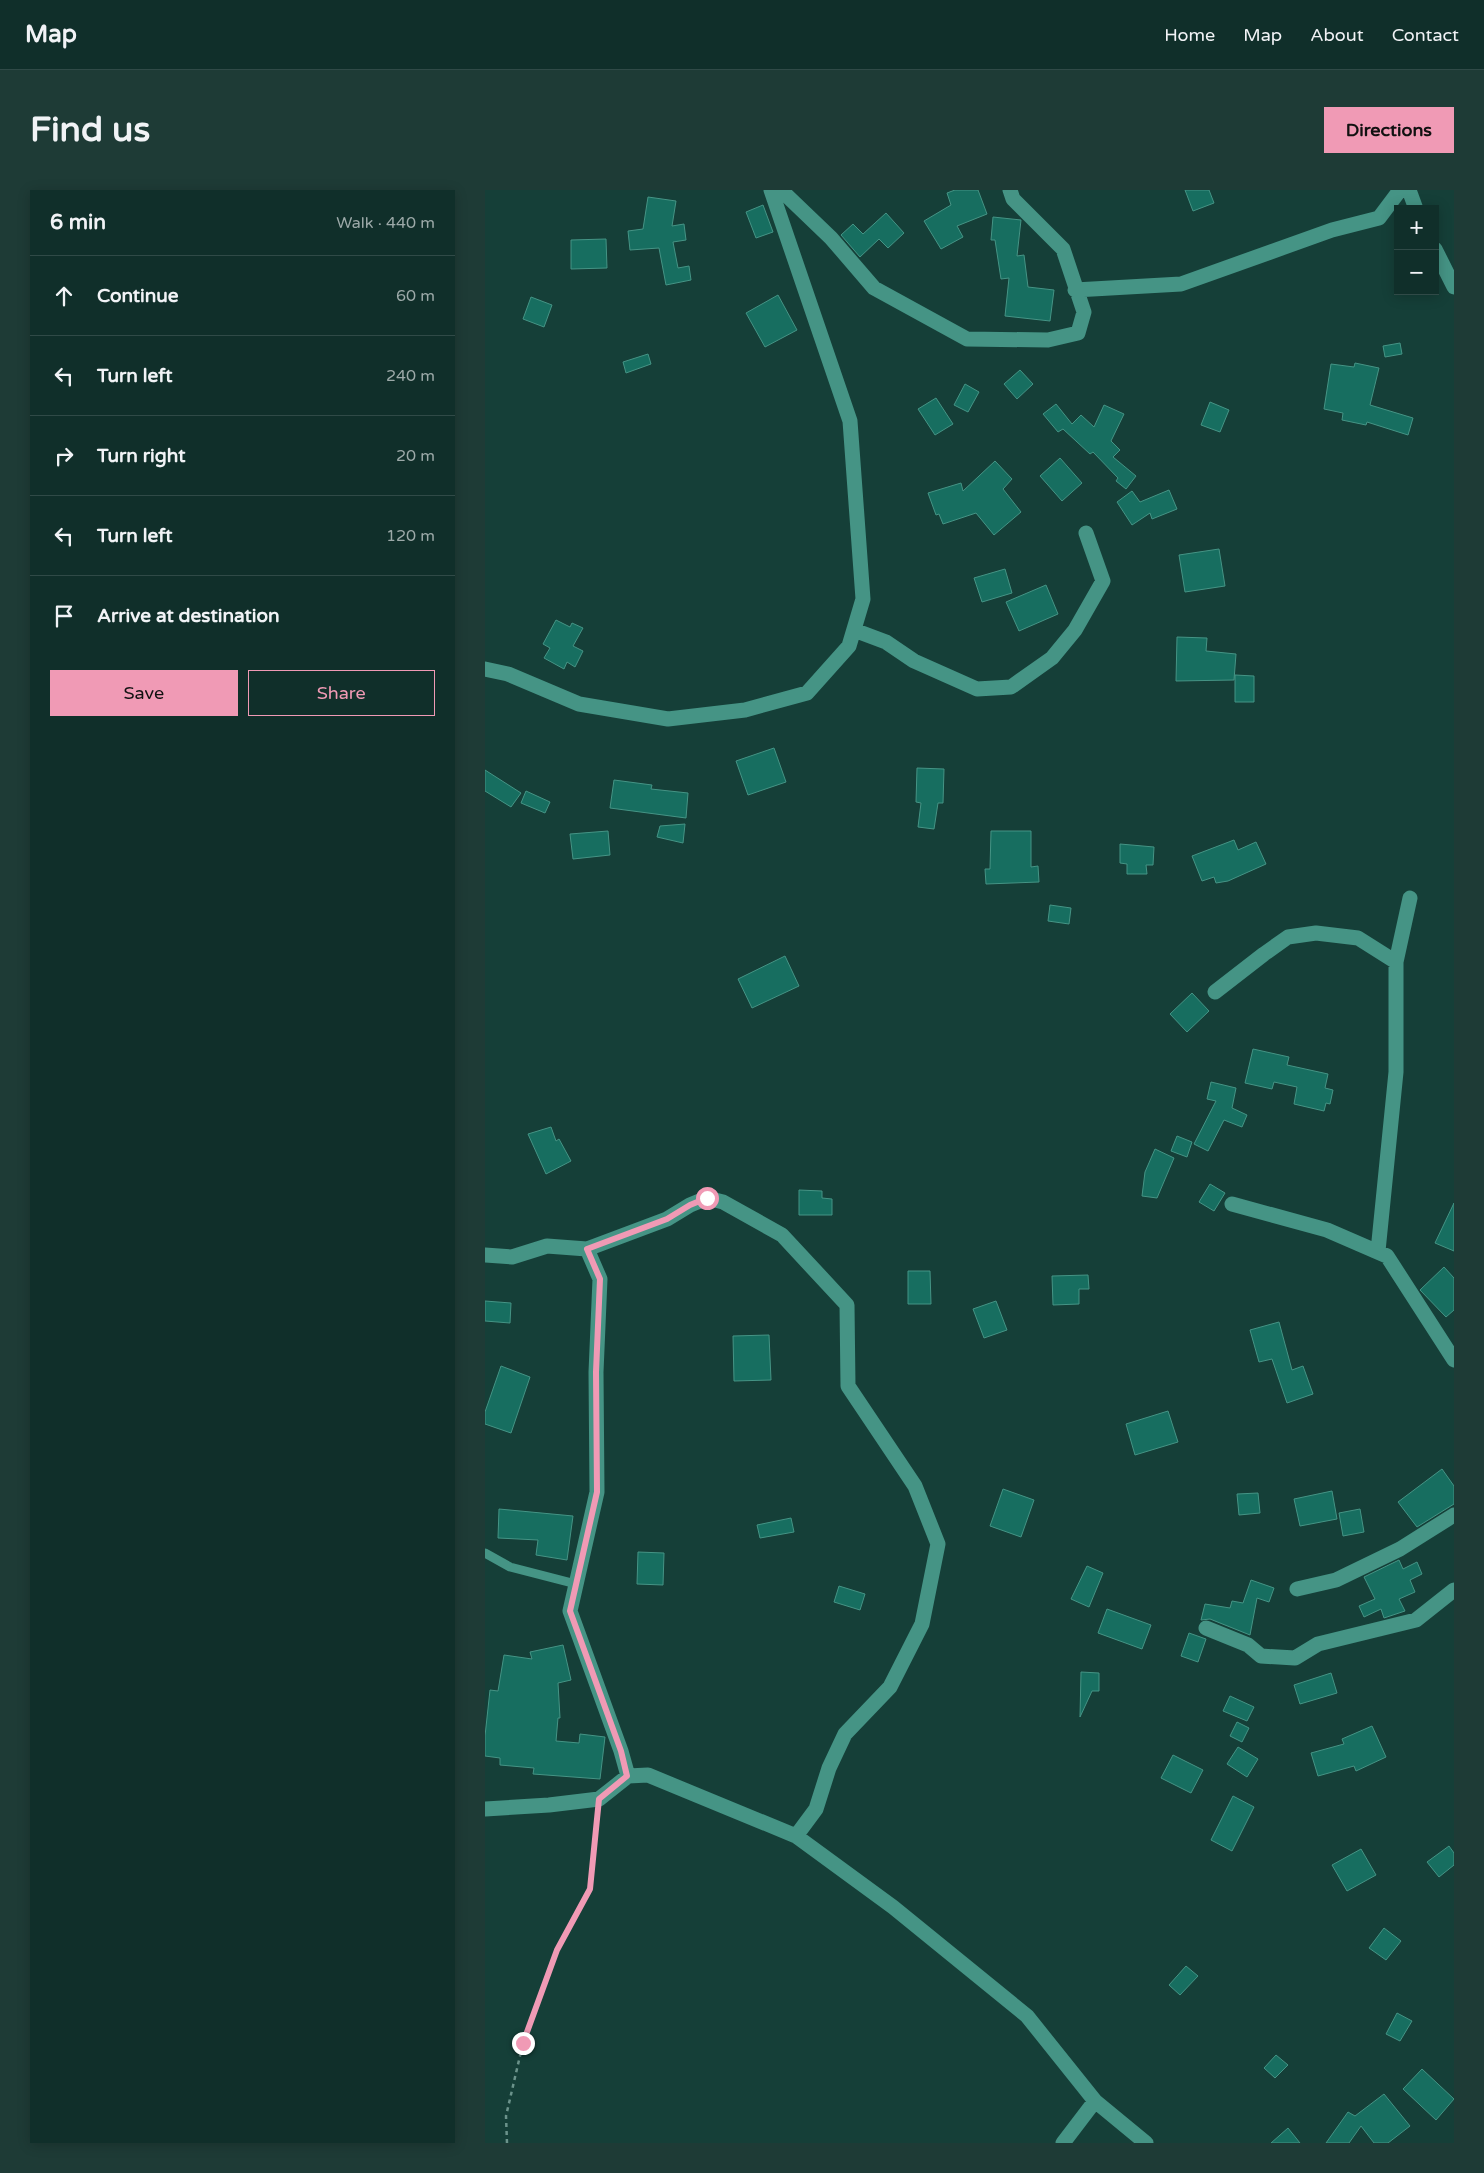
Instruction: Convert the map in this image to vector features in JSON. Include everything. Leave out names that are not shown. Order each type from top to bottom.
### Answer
[{"type":"street","points":[[485,669],[508,674],[579,704],[677,718],[745,710],[807,694],[849,646],[863,599],[849,421],[771,190]]},
{"type":"street","points":[[781,190],[831,238],[874,288],[967,339],[1048,340],[1078,333],[1084,312],[1075,290],[1063,249],[1013,199],[1010,190]]},
{"type":"street","points":[[1379,218],[1400,190]]},
{"type":"street","points":[[1409,190],[1415,205]]},
{"type":"street","points":[[1075,290],[1181,284],[1332,230],[1394,216]]},
{"type":"street","points":[[1436,250],[1454,287]]},
{"type":"street","points":[[854,630],[886,642],[914,661],[977,689],[1011,687],[1052,658],[1075,630],[1103,581],[1086,533]]},
{"type":"street","points":[[1378,1251],[1396,1072],[1396,962],[1410,898]]},
{"type":"street","points":[[1215,992],[1288,938],[1316,933],[1358,938],[1396,962]]},
{"type":"street","points":[[485,1255],[512,1257],[547,1246],[587,1249],[667,1219],[690,1205],[707,1198],[723,1202],[782,1235],[847,1305],[848,1386],[915,1486],[938,1544],[922,1624],[890,1688],[845,1734],[829,1768],[816,1809],[796,1836]]},
{"type":"street","points":[[1232,1204],[1327,1230],[1387,1256],[1454,1360]]},
{"type":"street","points":[[587,1249],[600,1279],[596,1372],[597,1492],[570,1611],[621,1751],[627,1776]]},
{"type":"street","points":[[1297,1589],[1337,1580],[1400,1549],[1454,1515]]},
{"type":"street","points":[[1206,1628],[1248,1645],[1261,1656],[1295,1658],[1317,1644],[1416,1620],[1454,1590]]},
{"type":"street","points":[[485,1809],[549,1805],[599,1799],[627,1776],[648,1774],[796,1836],[893,1907],[1027,2016],[1095,2101],[1146,2143]]},
{"type":"street","points":[[1063,2143],[1095,2101]]},
{"type":"lane","points":[[485,1553],[510,1567],[576,1584]]},
{"type":"path","points":[[507,2143],[506,2116],[523,2043],[557,1950],[590,1889],[599,1799]]},
{"type":"building","points":[[955,190],[978,190],[987,214],[957,226],[963,237],[941,249],[924,221],[951,205],[947,193]]},
{"type":"building","points":[[1185,190],[1209,190],[1214,203],[1193,211]]},
{"type":"building","points":[[648,197],[676,201],[672,226],[684,224],[686,240],[673,242],[678,268],[689,266],[691,280],[666,285],[659,248],[630,250],[628,231],[643,229]]},
{"type":"building","points":[[763,205],[773,232],[756,238],[746,212]]},
{"type":"building","points":[[886,213],[904,233],[888,248],[879,239],[860,257],[841,235],[853,224],[863,234]]},
{"type":"building","points":[[993,217],[1021,220],[1017,256],[1024,255],[1028,287],[1054,290],[1050,321],[1005,316],[1009,278],[1001,279],[995,240],[991,240]]},
{"type":"building","points":[[606,239],[607,268],[571,269],[571,240]]},
{"type":"building","points":[[778,295],[797,330],[765,347],[746,313]]},
{"type":"building","points":[[531,297],[552,305],[544,327],[523,319]]},
{"type":"building","points":[[1400,343],[1402,354],[1385,357],[1383,346]]},
{"type":"building","points":[[648,354],[651,364],[626,373],[623,362]]},
{"type":"building","points":[[1355,363],[1379,368],[1370,405],[1413,418],[1408,435],[1367,422],[1366,425],[1342,420],[1343,413],[1324,409],[1331,364],[1354,367]]},
{"type":"building","points":[[1020,370],[1033,384],[1017,399],[1004,384]]},
{"type":"building","points":[[965,384],[979,392],[968,412],[954,405]]},
{"type":"building","points":[[936,398],[953,424],[935,435],[918,409]]},
{"type":"building","points":[[1210,402],[1229,410],[1220,432],[1201,425]]},
{"type":"building","points":[[1056,404],[1072,424],[1081,415],[1094,427],[1104,405],[1124,414],[1111,441],[1120,450],[1113,457],[1136,476],[1126,489],[1116,481],[1118,478],[1093,452],[1090,454],[1063,429],[1058,432],[1043,414]]},
{"type":"building","points":[[1060,458],[1082,483],[1062,501],[1040,476]]},
{"type":"building","points":[[995,461],[1012,479],[1003,489],[1021,512],[994,535],[976,513],[943,524],[939,514],[936,515],[928,493],[961,483],[963,491]]},
{"type":"building","points":[[1169,490],[1177,509],[1152,519],[1150,513],[1132,525],[1117,502],[1132,491],[1140,502]]},
{"type":"building","points":[[1219,549],[1225,586],[1185,592],[1179,555]]},
{"type":"building","points":[[1005,569],[1012,593],[982,602],[974,578]]},
{"type":"building","points":[[1046,585],[1058,614],[1019,631],[1006,602]]},
{"type":"building","points":[[556,620],[570,627],[572,623],[583,628],[573,646],[583,651],[575,667],[567,662],[564,669],[544,658],[550,648],[543,644]]},
{"type":"building","points":[[1177,637],[1207,638],[1206,651],[1236,654],[1234,680],[1176,681]]},
{"type":"building","points":[[1235,675],[1254,676],[1254,702],[1235,702]]},
{"type":"building","points":[[774,748],[786,782],[748,795],[736,761]]},
{"type":"building","points":[[917,768],[944,769],[943,803],[938,803],[934,829],[918,827],[921,803],[916,802]]},
{"type":"building","points":[[485,770],[521,793],[511,807],[485,791]]},
{"type":"building","points":[[614,780],[652,785],[651,789],[688,793],[686,818],[610,808]]},
{"type":"building","points":[[526,791],[550,802],[545,813],[521,803]]},
{"type":"building","points":[[685,824],[683,843],[657,837],[660,826]]},
{"type":"building","points":[[608,831],[610,855],[573,859],[570,834]]},
{"type":"building","points":[[991,831],[1031,831],[1031,867],[1038,866],[1039,882],[986,884],[985,869],[990,869]]},
{"type":"building","points":[[1234,840],[1238,850],[1256,842],[1266,864],[1228,881],[1216,883],[1214,877],[1202,881],[1192,856]]},
{"type":"building","points":[[1120,844],[1154,847],[1153,865],[1146,865],[1147,874],[1127,874],[1127,864],[1120,863]]},
{"type":"building","points":[[1050,905],[1071,908],[1069,924],[1048,921]]},
{"type":"building","points":[[785,956],[799,986],[752,1008],[738,979]]},
{"type":"building","points":[[1192,993],[1209,1011],[1187,1032],[1170,1014]]},
{"type":"building","points":[[1253,1049],[1289,1057],[1287,1065],[1328,1074],[1325,1088],[1333,1090],[1330,1104],[1326,1103],[1324,1111],[1294,1104],[1297,1087],[1274,1082],[1272,1089],[1245,1083]]},
{"type":"building","points":[[1211,1082],[1236,1088],[1232,1108],[1247,1115],[1242,1127],[1224,1120],[1208,1151],[1194,1144],[1216,1101],[1207,1099]]},
{"type":"building","points":[[551,1127],[556,1141],[559,1139],[571,1161],[546,1174],[528,1134]]},
{"type":"building","points":[[1177,1136],[1192,1142],[1187,1157],[1171,1151]]},
{"type":"building","points":[[1155,1149],[1174,1158],[1157,1198],[1142,1196],[1145,1172]]},
{"type":"building","points":[[1210,1184],[1225,1193],[1214,1211],[1199,1202]]},
{"type":"building","points":[[799,1190],[822,1191],[822,1198],[832,1199],[832,1215],[799,1215]]},
{"type":"building","points":[[1454,1203],[1454,1251],[1435,1243]]},
{"type":"building","points":[[1444,1267],[1454,1278],[1454,1310],[1446,1317],[1420,1290]]},
{"type":"building","points":[[908,1271],[930,1271],[931,1304],[908,1304]]},
{"type":"building","points":[[1088,1275],[1089,1289],[1079,1289],[1079,1304],[1053,1305],[1052,1276]]},
{"type":"building","points":[[485,1301],[511,1303],[510,1323],[485,1321]]},
{"type":"building","points":[[996,1301],[1007,1330],[984,1338],[973,1309]]},
{"type":"building","points":[[1279,1322],[1292,1370],[1303,1366],[1313,1394],[1287,1403],[1272,1359],[1259,1362],[1250,1330]]},
{"type":"building","points":[[769,1335],[771,1380],[734,1381],[733,1336]]},
{"type":"building","points":[[501,1366],[530,1377],[511,1433],[485,1424],[485,1412]]},
{"type":"building","points":[[1168,1411],[1178,1442],[1135,1455],[1126,1424]]},
{"type":"building","points":[[1442,1469],[1454,1486],[1454,1504],[1417,1527],[1398,1502]]},
{"type":"building","points":[[1003,1489],[1034,1500],[1021,1537],[990,1526]]},
{"type":"building","points":[[1332,1491],[1337,1519],[1300,1526],[1294,1499]]},
{"type":"building","points":[[1258,1493],[1260,1513],[1239,1515],[1237,1494]]},
{"type":"building","points":[[499,1509],[573,1516],[567,1560],[536,1555],[538,1540],[498,1538]]},
{"type":"building","points":[[1360,1509],[1364,1532],[1343,1536],[1339,1513]]},
{"type":"building","points":[[791,1518],[794,1532],[760,1538],[757,1525]]},
{"type":"building","points":[[638,1552],[664,1553],[663,1585],[637,1584]]},
{"type":"building","points":[[1399,1560],[1403,1569],[1417,1562],[1422,1574],[1410,1580],[1415,1592],[1399,1599],[1405,1611],[1384,1618],[1381,1609],[1364,1617],[1359,1606],[1375,1599],[1364,1577]]},
{"type":"building","points":[[1087,1566],[1103,1573],[1089,1607],[1071,1599]]},
{"type":"building","points":[[1251,1580],[1274,1588],[1269,1602],[1257,1598],[1250,1635],[1210,1619],[1201,1620],[1205,1604],[1230,1608],[1232,1601],[1243,1603]]},
{"type":"building","points":[[839,1586],[865,1594],[860,1610],[834,1602]]},
{"type":"building","points":[[1107,1609],[1151,1625],[1142,1649],[1098,1633]]},
{"type":"building","points":[[1189,1633],[1206,1639],[1198,1662],[1181,1656]]},
{"type":"building","points":[[563,1645],[571,1680],[558,1683],[560,1718],[558,1718],[556,1741],[579,1743],[580,1734],[605,1737],[600,1779],[533,1774],[534,1768],[500,1765],[500,1758],[485,1756],[485,1736],[490,1690],[498,1691],[504,1655],[532,1659],[530,1652]]},
{"type":"building","points":[[1081,1672],[1099,1673],[1099,1691],[1092,1691],[1080,1717]]},
{"type":"building","points":[[1331,1673],[1337,1693],[1300,1704],[1294,1685]]},
{"type":"building","points":[[1230,1696],[1254,1707],[1247,1721],[1223,1711]]},
{"type":"building","points":[[1237,1722],[1249,1728],[1242,1742],[1230,1736]]},
{"type":"building","points":[[1372,1726],[1386,1757],[1356,1771],[1354,1766],[1318,1776],[1311,1753],[1344,1744],[1342,1739]]},
{"type":"building","points":[[1238,1747],[1258,1759],[1247,1777],[1227,1764]]},
{"type":"building","points":[[1173,1755],[1203,1770],[1191,1793],[1161,1778]]},
{"type":"building","points":[[1233,1796],[1254,1807],[1232,1851],[1211,1840]]},
{"type":"building","points":[[1449,1846],[1454,1853],[1454,1865],[1439,1877],[1427,1862]]},
{"type":"building","points":[[1361,1849],[1376,1875],[1347,1891],[1332,1865]]},
{"type":"building","points":[[1384,1928],[1401,1941],[1386,1960],[1369,1948]]},
{"type":"building","points":[[1186,1966],[1198,1976],[1180,1995],[1169,1985]]},
{"type":"building","points":[[1397,2013],[1412,2021],[1400,2041],[1386,2034]]},
{"type":"building","points":[[1276,2055],[1288,2065],[1275,2078],[1264,2068]]},
{"type":"building","points":[[1422,2069],[1454,2099],[1436,2120],[1403,2089]]},
{"type":"building","points":[[1384,2094],[1410,2126],[1388,2143],[1374,2143],[1361,2126],[1349,2143],[1326,2143],[1348,2112],[1355,2116]]},
{"type":"building","points":[[1288,2128],[1300,2143],[1271,2143]]},
{"type":"route","points":[[523,2043],[557,1950],[590,1889],[599,1799],[627,1776],[621,1751],[597,1690],[570,1611],[597,1492],[596,1372],[600,1279],[587,1249],[628,1232],[667,1219],[690,1205],[707,1198]]}]
